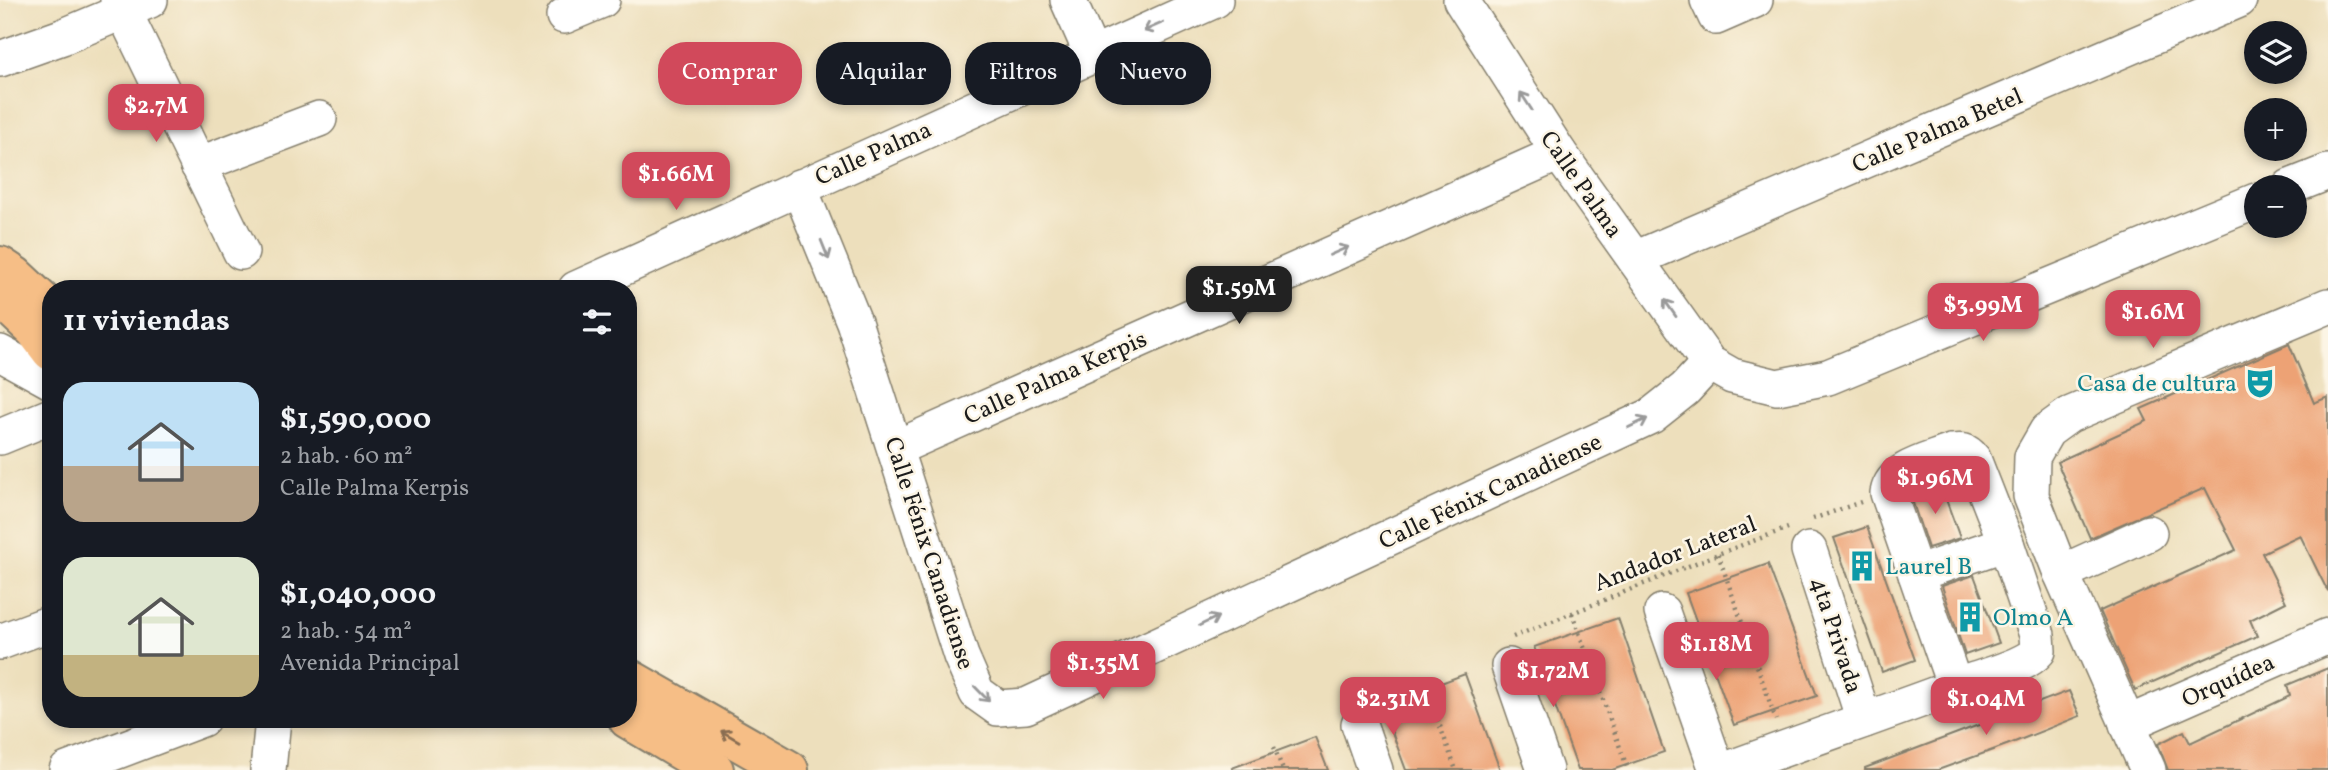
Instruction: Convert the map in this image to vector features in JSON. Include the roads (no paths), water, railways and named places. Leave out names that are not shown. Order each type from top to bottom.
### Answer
[{"type":"main road","points":[[0,266],[42,302]]},
{"type":"main road","points":[[0,297],[42,340]]},
{"type":"main road","points":[[637,683],[789,770]]},
{"type":"main road","points":[[637,724],[714,770]]},
{"type":"street","points":[[564,16],[602,0]]},
{"type":"street","points":[[1068,0],[1092,54]]},
{"type":"street","name":"Calle Palma","points":[[799,187],[1215,0]]},
{"type":"street","name":"Calle Palma","points":[[1461,0],[1559,153],[1709,363]]},
{"type":"street","points":[[1712,8],[1755,0]]},
{"type":"street","name":"Calle Palma Betel","points":[[1635,259],[2239,0]]},
{"type":"street","points":[[0,59],[62,37],[130,4],[198,165],[240,252]]},
{"type":"street","points":[[198,165],[319,119]]},
{"type":"street","name":"Calle Palma Kerpis","points":[[896,448],[1559,153]]},
{"type":"street","points":[[2307,180],[2328,172]]},
{"type":"street","points":[[596,280],[799,187]]},
{"type":"street","name":"Calle Fénix Canadiense","points":[[799,187],[854,322],[961,656],[977,694],[998,708],[1026,706],[1651,416],[1685,389],[1709,363]]},
{"type":"street","points":[[1709,363],[1732,376],[1777,387],[1828,377],[2244,206]]},
{"type":"street","points":[[2148,770],[2061,573],[2031,496],[2032,457],[2047,431],[2069,415],[2328,306]]},
{"type":"street","points":[[0,353],[42,376]]},
{"type":"street","points":[[0,437],[42,420]]},
{"type":"street","points":[[1726,770],[1785,748],[1864,720],[1955,687],[2026,661],[2038,651],[2037,635],[2006,543],[1973,459],[1965,451],[1951,452],[1896,475],[1890,483],[1888,493],[1955,687]]},
{"type":"street","name":"4ta Privada","points":[[1807,531],[1864,720]]},
{"type":"street","points":[[2061,573],[2149,533]]},
{"type":"street","points":[[1916,574],[2006,543]]},
{"type":"street","points":[[1662,612],[1717,770]]},
{"type":"street","points":[[0,642],[42,626]]},
{"type":"street","name":"Orquídea","points":[[2127,724],[2328,636]]},
{"type":"street","points":[[1509,666],[1545,770]]},
{"type":"street","points":[[1359,724],[1375,770]]},
{"type":"street","points":[[67,770],[178,728]]},
{"type":"street","points":[[268,770],[272,728]]},
{"type":"place","name":"Casa de cultura","points":[[2260,383]]},
{"type":"place","name":"Laurel B","points":[[1862,566]]},
{"type":"place","name":"Olmo A","points":[[1970,617]]}]
